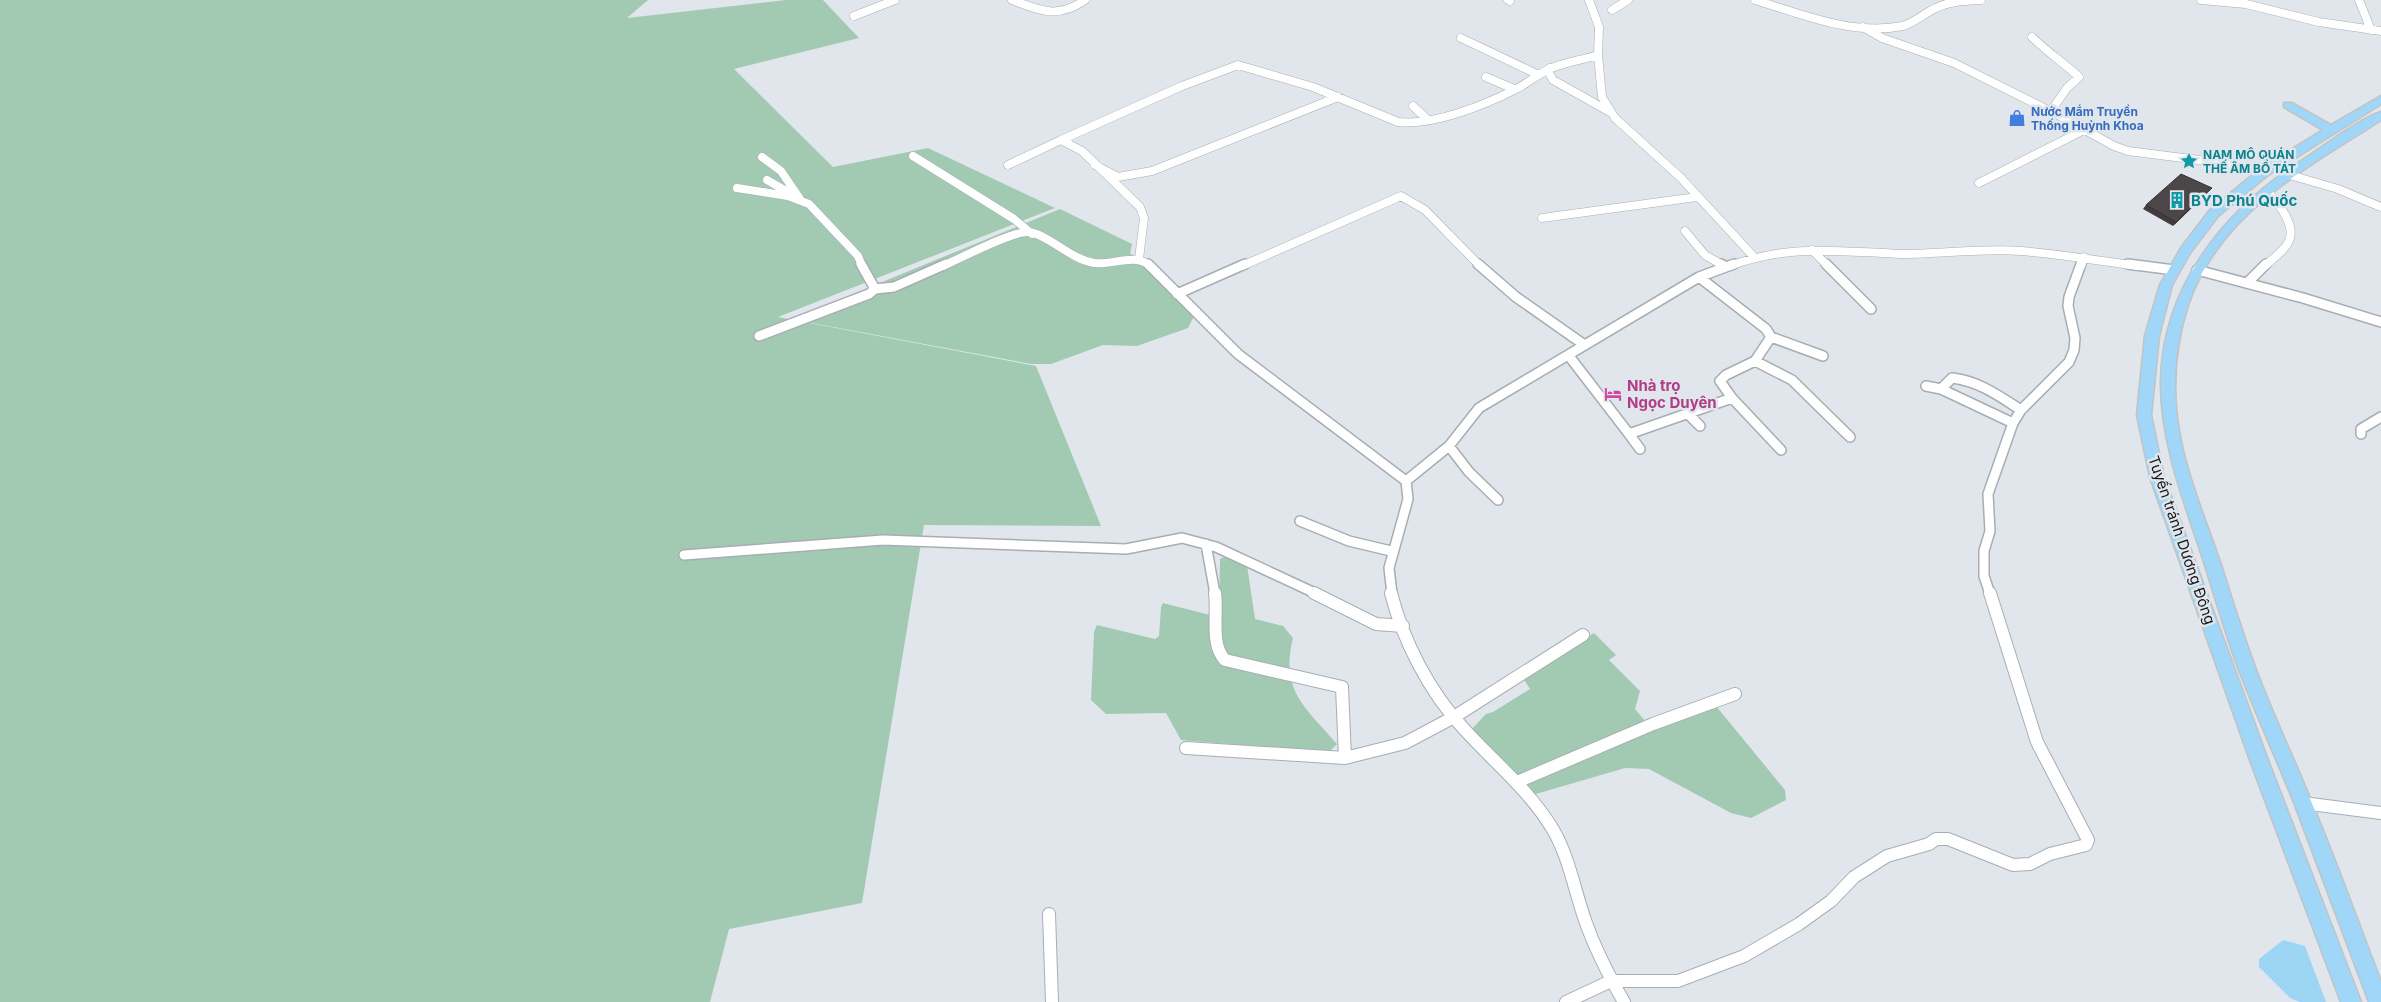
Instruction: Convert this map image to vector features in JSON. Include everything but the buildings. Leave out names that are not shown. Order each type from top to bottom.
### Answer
[{"type":"main road","name":"Tuyến tránh Dương Đông","points":[[2351,1002],[2157,477],[2144,415],[2152,336],[2166,285],[2176,266],[2214,213],[2264,172],[2381,99]]},
{"type":"main road","points":[[2288,105],[2331,130]]},
{"type":"main road","name":"Tuyến tránh Dương Đông","points":[[2379,1002],[2303,803],[2244,661],[2183,474],[2170,419],[2168,378],[2175,329],[2198,270],[2244,211],[2286,177],[2381,115]]},
{"type":"main road","points":[[2264,172],[2286,177]]},
{"type":"main road","points":[[2176,266],[2198,270]]},
{"type":"main road","points":[[2194,579],[2218,583]]},
{"type":"street","points":[[854,16],[895,0]]},
{"type":"street","points":[[1012,0],[1050,13],[1060,14],[1068,12],[1085,0]]},
{"type":"street","points":[[1589,0],[1599,27],[1598,55],[1602,97],[1611,113]]},
{"type":"street","points":[[1612,10],[1628,0]]},
{"type":"street","points":[[1755,0],[1814,18],[1863,27],[1903,26],[1938,7],[1981,0]]},
{"type":"street","points":[[2201,0],[2246,4],[2304,19],[2381,31]]},
{"type":"street","points":[[2359,0],[2370,30]]},
{"type":"street","points":[[1863,27],[1882,38],[1954,63],[2051,111],[2100,140],[2128,151],[2207,161],[2264,172]]},
{"type":"street","points":[[2032,37],[2056,60],[2066,65],[2079,77],[2067,88],[2051,111]]},
{"type":"street","points":[[1461,38],[1538,75]]},
{"type":"street","points":[[1008,166],[1182,86],[1238,65],[1301,83],[1405,124],[1428,120],[1514,90],[1550,68],[1598,55]]},
{"type":"street","points":[[1550,68],[1549,73],[1553,80],[1611,113],[1681,178],[1754,258]]},
{"type":"street","points":[[1486,77],[1514,90]]},
{"type":"street","points":[[1095,165],[1118,177],[1152,171],[1338,97]]},
{"type":"street","points":[[1413,106],[1428,120]]},
{"type":"street","points":[[1980,184],[2084,130]]},
{"type":"street","points":[[1061,140],[1082,151],[1095,165],[1112,178],[1140,208],[1144,218],[1139,259]]},
{"type":"street","points":[[913,156],[1014,219],[1032,234]]},
{"type":"street","points":[[762,158],[784,172],[790,187],[800,199]]},
{"type":"street","points":[[2286,177],[2338,189],[2381,207]]},
{"type":"street","points":[[767,180],[818,212],[858,256],[867,278],[875,289]]},
{"type":"street","points":[[737,188],[800,199]]},
{"type":"street","points":[[2248,282],[2288,243],[2290,235],[2290,229],[2280,203],[2267,192]]},
{"type":"street","points":[[1177,294],[1400,196],[1406,197],[1449,232],[1480,266],[1527,305],[1583,344]]},
{"type":"street","points":[[1542,218],[1697,197]]},
{"type":"street","points":[[1685,231],[1705,255],[1726,267]]},
{"type":"street","points":[[759,336],[869,294],[875,289],[894,287],[1014,235],[1028,232],[1070,254],[1098,264],[1139,259],[1146,262],[1238,354],[1406,481],[1409,492],[1407,506],[1391,550],[1388,569],[1391,594],[1403,626],[1432,684],[1454,718],[1537,805],[1564,853],[1588,930],[1611,981],[1624,1002]]},
{"type":"street","points":[[1406,481],[1449,446],[1479,408],[1569,356],[1583,344],[1699,276],[1754,258],[1812,250],[1921,254],[2020,251],[2176,266]]},
{"type":"street","points":[[1812,250],[1871,309]]},
{"type":"street","points":[[1566,1002],[1611,981],[1678,981],[1744,956],[1799,924],[1831,901],[1854,877],[1887,856],[1929,844],[1936,839],[1948,839],[2001,862],[2013,865],[2030,864],[2050,854],[2086,845],[2088,840],[2037,742],[1984,576],[1984,551],[1990,531],[1988,494],[2013,423],[2021,410],[2068,362],[2074,350],[2075,338],[2068,306],[2069,297],[2084,257]]},
{"type":"street","points":[[2198,270],[2248,282],[2381,322]]},
{"type":"street","points":[[1699,276],[1766,329],[1771,337],[1823,356]]},
{"type":"street","points":[[1771,337],[1755,360],[1720,379],[1720,384],[1781,450]]},
{"type":"street","points":[[1569,356],[1640,449]]},
{"type":"street","points":[[1755,360],[1792,380],[1850,437]]},
{"type":"street","points":[[1940,388],[1952,378],[1962,378],[1986,388],[2021,410]]},
{"type":"street","points":[[1926,386],[1940,388],[2013,423]]},
{"type":"street","points":[[1629,434],[1732,398]]},
{"type":"street","points":[[1688,414],[1700,426]]},
{"type":"street","points":[[2361,434],[2361,429],[2381,418]]},
{"type":"street","points":[[1449,446],[1469,472],[1498,500]]},
{"type":"street","points":[[1300,521],[1349,541],[1391,550]]},
{"type":"street","points":[[684,555],[883,540],[1126,549],[1182,538],[1206,544],[1280,575],[1376,624],[1403,626]]},
{"type":"street","points":[[1206,544],[1217,606],[1217,645],[1219,654],[1225,660],[1342,687],[1345,758]]},
{"type":"street","points":[[1186,748],[1345,758],[1404,743],[1454,718],[1583,635]]},
{"type":"street","points":[[1517,782],[1568,763],[1626,735],[1680,713],[1735,694]]},
{"type":"street","points":[[2303,803],[2381,813]]},
{"type":"street","points":[[1049,914],[1052,1002]]},
{"type":"green space","points":[[0,0],[648,0],[627,18],[786,0],[823,0],[859,38],[734,69],[833,167],[928,148],[1055,208],[778,317],[1036,366],[1101,526],[924,525],[862,903],[729,929],[710,1002],[0,1002]]},
{"type":"green space","points":[[1060,209],[1132,244],[1130,253],[1144,264],[1194,316],[1188,328],[1137,346],[1103,345],[1051,364],[1031,364],[796,320],[797,317]]},
{"type":"green space","points":[[1227,556],[1247,565],[1255,619],[1283,626],[1293,638],[1290,672],[1293,685],[1298,697],[1306,708],[1337,744],[1329,752],[1181,740],[1166,713],[1106,714],[1091,700],[1094,632],[1097,625],[1155,639],[1159,636],[1161,607],[1163,603],[1210,615],[1219,610],[1220,559]]},
{"type":"green space","points":[[1594,633],[1616,655],[1609,660],[1640,691],[1635,709],[1652,729],[1716,706],[1785,790],[1786,800],[1751,818],[1731,813],[1649,769],[1625,768],[1536,794],[1529,792],[1471,730],[1486,714],[1493,712],[1530,689],[1523,678]]},
{"type":"water","points":[[2283,940],[2305,946],[2326,1002],[2300,1002],[2290,998],[2259,967],[2259,959]]},
{"type":"place","name":"Nước Mắm Truyền Thống Huỳnh Khoa","points":[[2017,118]]},
{"type":"place","name":"NAM MÔ QUÁN THẾ ÂM BỒ TÁT","points":[[2189,161]]},
{"type":"place","name":"BYD Phú Quốc","points":[[2177,200]]},
{"type":"place","name":"Nhà trọ Ngọc Duyên","points":[[1613,394]]}]
